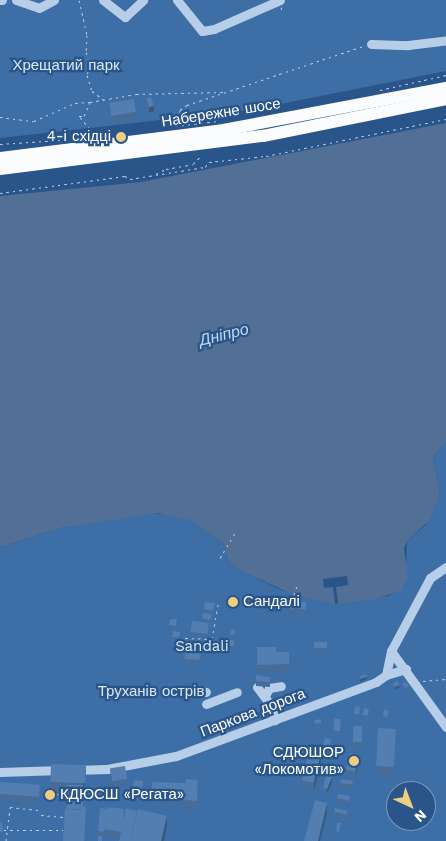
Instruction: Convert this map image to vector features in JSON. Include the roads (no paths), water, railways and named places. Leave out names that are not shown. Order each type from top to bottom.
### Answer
[{"type":"main road","name":"Набережне шосе","points":[[0,158],[218,131],[446,88]]},
{"type":"main road","name":"Набережне шосе","points":[[0,169],[263,136],[446,99]]},
{"type":"street","points":[[16,0],[39,8],[54,0]]},
{"type":"street","points":[[102,0],[125,17],[142,0]]},
{"type":"street","points":[[177,0],[202,31],[214,29],[280,0]]},
{"type":"street","points":[[371,44],[408,45],[446,40]]},
{"type":"street","points":[[386,675],[391,651],[430,578],[446,568]]},
{"type":"street","points":[[391,651],[446,726]]},
{"type":"street","name":"Паркова дорога","points":[[0,772],[107,769],[176,756],[376,682],[386,675],[406,669]]},
{"type":"street","points":[[265,696],[269,688],[281,686]]},
{"type":"street","points":[[256,687],[265,696],[275,720]]},
{"type":"street","points":[[206,704],[237,692]]},
{"type":"water","name":"Дніпро","points":[[446,123],[446,443],[434,455],[433,461],[440,489],[437,503],[429,521],[407,541],[404,548],[408,578],[402,590],[376,599],[335,604],[294,595],[239,570],[229,562],[223,543],[190,520],[158,513],[60,528],[0,547],[0,196],[141,182]]},
{"type":"place","name":"4-і східці","points":[[121,137]]},
{"type":"place","name":"Сандалі","points":[[233,602]]},
{"type":"place","name":"СДЮШОР «Локомотив»","points":[[354,761]]},
{"type":"place","name":"КДЮСШ «Регата»","points":[[50,795]]},
{"type":"park label","name":"Хрещатий парк","points":[[66,66]]},
{"type":"park label","name":"Sandali","points":[[202,647]]},
{"type":"park label","name":"Труханів острів","points":[[151,692]]}]
